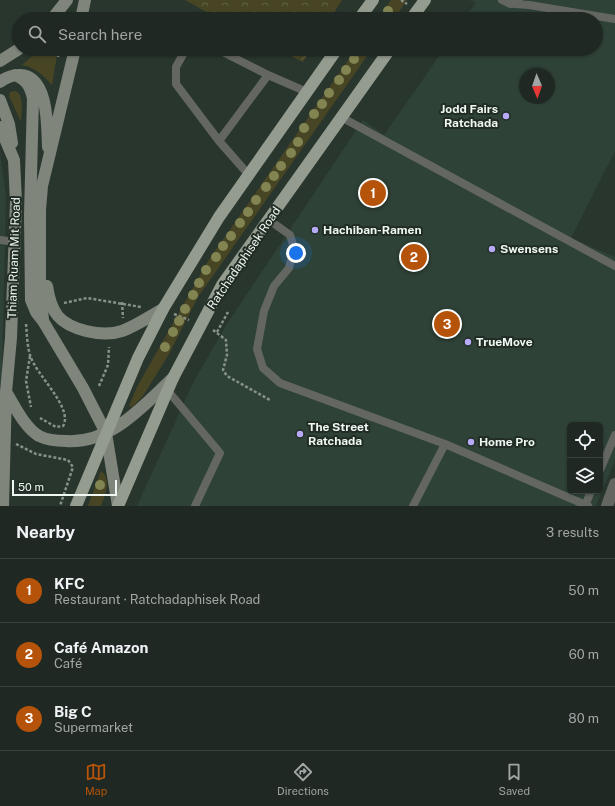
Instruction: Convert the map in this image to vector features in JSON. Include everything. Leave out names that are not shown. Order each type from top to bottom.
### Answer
[{"type":"main road","points":[[364,12],[373,0]]},
{"type":"main road","points":[[416,12],[425,0]]},
{"type":"main road","points":[[76,506],[138,358],[163,309],[215,224],[248,174],[333,56]]},
{"type":"main road","name":"Ratchadaphisek Road","points":[[118,506],[173,378],[222,285],[385,56]]},
{"type":"street","points":[[58,12],[67,0]]},
{"type":"street","points":[[82,12],[85,0]]},
{"type":"street","points":[[0,61],[12,53]]},
{"type":"street","name":"Thiam Ruam Mit Road","points":[[40,248],[40,210],[42,186],[49,162],[72,56]]},
{"type":"street","points":[[15,75],[24,79],[30,88],[33,98],[30,215],[30,286],[33,306],[44,321],[83,388],[106,433],[118,506]]},
{"type":"street","points":[[0,82],[6,77],[15,75],[24,76],[35,82],[41,93],[46,112],[49,162]]},
{"type":"street","points":[[0,100],[9,124],[14,160]]},
{"type":"street","name":"Thiam Ruam Mit Road","points":[[0,127],[14,160],[16,242],[11,338],[6,392],[3,506]]},
{"type":"street","points":[[40,248],[40,285],[44,321]]},
{"type":"street","points":[[40,248],[49,301],[58,316],[71,327],[92,332],[109,333],[123,330],[163,309]]},
{"type":"street","points":[[6,392],[27,425],[38,435],[53,441],[74,442],[106,433],[128,420],[173,378]]},
{"type":"street","points":[[606,506],[615,484]]},
{"type":"lane","points":[[502,0],[506,3],[568,12]]},
{"type":"lane","points":[[515,4],[524,0]]},
{"type":"lane","points":[[603,17],[615,19]]},
{"type":"lane","points":[[182,56],[176,67],[176,84],[219,141],[248,174]]},
{"type":"lane","points":[[231,56],[268,75],[307,92]]},
{"type":"lane","points":[[219,141],[268,75]]},
{"type":"lane","points":[[342,117],[615,266]]},
{"type":"lane","points":[[269,220],[290,235],[294,248],[289,268],[274,286],[264,311],[257,349],[263,368],[280,383],[445,444],[586,506],[590,494]]},
{"type":"lane","points":[[0,240],[16,242]]},
{"type":"lane","points":[[168,391],[220,453],[195,506]]},
{"type":"lane","points":[[603,463],[615,435]]},
{"type":"lane","points":[[412,506],[445,444]]},
{"type":"path","points":[[58,64],[59,56]]},
{"type":"path","points":[[122,302],[123,318]]},
{"type":"path","points":[[217,332],[228,312]]},
{"type":"path","points":[[25,322],[30,356],[26,381],[28,399],[33,414],[45,423],[56,428],[63,426],[66,422],[65,410],[30,356]]},
{"type":"path","points":[[99,386],[108,365],[109,347]]},
{"type":"path","points":[[14,443],[36,454],[68,460],[73,467],[60,506]]},
{"type":"shaded area","points":[[468,0],[615,0],[615,151],[571,238],[615,257],[615,460],[603,489],[603,422],[567,422],[567,494],[601,494],[596,506],[137,506],[193,383],[225,327],[363,120],[384,135],[439,56],[603,56],[603,12],[470,12],[476,2]]},
{"type":"shaded area","points":[[0,153],[6,196],[0,457]]},
{"type":"green space","points":[[185,0],[342,0],[334,12],[206,12]]},
{"type":"green space","points":[[391,0],[407,0],[399,12],[383,12]]},
{"type":"green space","points":[[32,56],[57,56],[52,85],[39,72],[22,65]]},
{"type":"green space","points":[[291,56],[307,56],[303,62]]},
{"type":"green space","points":[[351,56],[367,56],[198,297],[169,354],[143,396],[132,407],[129,406],[137,387],[208,261]]},
{"type":"green space","points":[[16,91],[20,95],[22,105],[21,122],[9,96],[10,92]]},
{"type":"green space","points":[[101,471],[106,478],[107,487],[101,506],[88,506]]},
{"type":"place","name":"Jodd Fairs Ratchada","points":[[506,116]]},
{"type":"place","name":"KFC","points":[[373,193]]},
{"type":"place","name":"Hachiban-Ramen","points":[[315,230]]},
{"type":"place","name":"Swensens","points":[[492,249]]},
{"type":"place","name":"Café Amazon","points":[[414,257]]},
{"type":"place","name":"Big C","points":[[447,324]]},
{"type":"place","name":"TrueMove","points":[[468,342]]},
{"type":"place","name":"The Street Ratchada","points":[[300,434]]},
{"type":"place","name":"Home Pro","points":[[471,442]]}]
